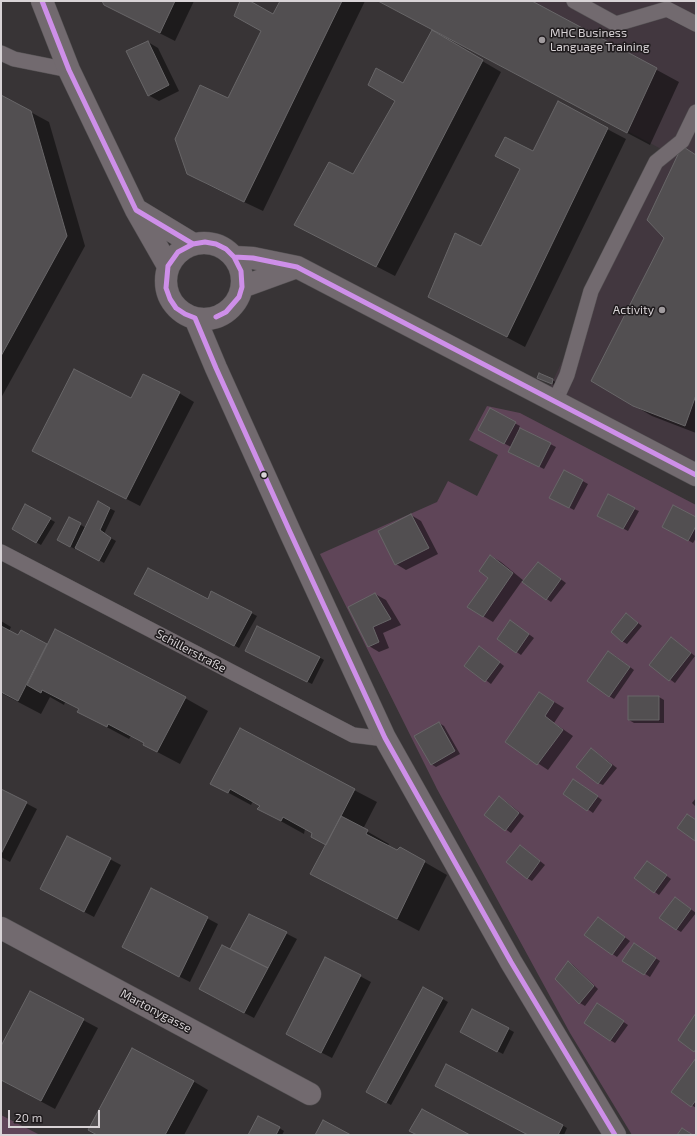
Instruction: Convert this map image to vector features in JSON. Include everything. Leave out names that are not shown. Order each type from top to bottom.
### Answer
[{"type":"street","points":[[42,1],[69,70],[136,210],[168,266]]},
{"type":"street","points":[[136,210],[193,244]]},
{"type":"street","points":[[205,242],[216,244],[226,249],[234,257],[241,271],[242,287],[239,297],[226,312],[206,318],[185,314],[176,308],[170,299],[166,288],[166,277],[168,266],[178,252],[193,244],[205,242]]},
{"type":"street","points":[[234,257],[254,258],[297,267],[696,475]]},
{"type":"street","points":[[242,287],[297,267]]},
{"type":"street","points":[[206,318],[216,368],[385,738],[511,962],[615,1135]]},
{"type":"street","name":"Martonygasse","points":[[1,928],[310,1094]]},
{"type":"lane","points":[[574,1],[616,24],[667,9],[696,24]]},
{"type":"lane","points":[[1,53],[14,59],[69,70]]},
{"type":"lane","points":[[555,401],[567,375],[591,291],[656,162],[682,141],[696,112]]},
{"type":"lane","name":"Schillerstraße","points":[[1,552],[353,735],[385,738]]},
{"type":"shaded area","points":[[380,1],[696,1],[696,475],[546,395],[663,150]]},
{"type":"shaded area","points":[[487,406],[520,413],[696,505],[696,1135],[632,1135],[570,1033],[437,789],[320,554],[437,502],[448,481],[477,496],[498,455],[469,440]]},
{"type":"shaded area","points":[[1,1115],[40,1135],[1,1135]]},
{"type":"building","points":[[102,1],[175,1],[160,33],[104,5]]},
{"type":"building","points":[[240,1],[250,1],[273,14],[280,1],[342,1],[244,202],[187,174],[175,139],[200,85],[228,98],[261,31],[234,16]]},
{"type":"building","points":[[378,1],[532,1],[657,68],[627,133]]},
{"type":"building","points":[[432,30],[483,60],[376,267],[294,225],[329,162],[353,174],[395,101],[368,85],[376,68],[403,83]]},
{"type":"building","points":[[148,41],[169,85],[148,96],[126,51]]},
{"type":"building","points":[[1,95],[31,111],[67,236],[1,356]]},
{"type":"building","points":[[558,101],[608,128],[507,337],[428,297],[455,233],[481,246],[520,169],[495,156],[505,137],[533,151]]},
{"type":"building","name":"Activity","points":[[682,146],[696,155],[696,395],[685,426],[633,406],[591,381],[664,238],[647,220]]},
{"type":"building","points":[[74,369],[131,398],[143,374],[180,392],[126,499],[32,451]]},
{"type":"building","points":[[539,373],[553,379],[552,384],[537,378]]},
{"type":"building","points":[[490,408],[516,422],[504,444],[478,430]]},
{"type":"building","points":[[520,428],[551,443],[539,467],[508,452]]},
{"type":"building","points":[[564,470],[583,480],[569,508],[549,498]]},
{"type":"building","points":[[608,494],[635,508],[623,529],[597,516]]},
{"type":"building","points":[[98,501],[110,508],[100,530],[111,538],[99,561],[75,548]]},
{"type":"building","points":[[25,504],[51,518],[36,543],[12,529]]},
{"type":"building","points":[[673,505],[696,517],[696,526],[688,541],[662,527]]},
{"type":"building","points":[[411,514],[429,548],[395,565],[378,531]]},
{"type":"building","points":[[69,517],[81,523],[70,547],[57,540]]},
{"type":"building","points":[[490,555],[513,573],[483,617],[467,607],[488,578],[479,571]]},
{"type":"building","points":[[538,562],[561,579],[546,600],[522,582]]},
{"type":"building","points":[[148,568],[208,599],[211,591],[252,612],[234,646],[134,594]]},
{"type":"building","points":[[375,593],[391,619],[373,627],[379,642],[368,647],[348,607]]},
{"type":"building","points":[[626,613],[638,623],[622,642],[611,632]]},
{"type":"building","points":[[510,620],[529,634],[516,653],[497,639]]},
{"type":"building","points":[[1,626],[18,635],[21,630],[47,644],[18,701],[1,692]]},
{"type":"building","points":[[257,626],[320,657],[307,682],[245,651]]},
{"type":"building","points":[[55,629],[186,697],[157,752],[143,745],[144,743],[108,724],[107,727],[77,712],[79,709],[42,690],[41,693],[27,685]]},
{"type":"building","points":[[671,637],[691,653],[669,681],[649,665]]},
{"type":"building","points":[[479,646],[500,662],[485,682],[464,666]]},
{"type":"building","points":[[608,651],[630,667],[609,697],[587,681]]},
{"type":"building","points":[[539,692],[554,702],[545,716],[563,730],[537,765],[505,742]]},
{"type":"building","points":[[628,696],[659,696],[659,720],[628,720]]},
{"type":"building","points":[[439,722],[455,751],[431,765],[414,736]]},
{"type":"building","points":[[240,728],[355,789],[326,845],[311,837],[312,833],[283,817],[281,821],[257,809],[260,806],[230,789],[228,793],[210,784]]},
{"type":"building","points":[[591,748],[612,765],[598,784],[576,767]]},
{"type":"building","points":[[573,779],[598,796],[587,811],[563,794]]},
{"type":"building","points":[[1,789],[27,802],[1,854]]},
{"type":"building","points":[[499,796],[519,813],[505,831],[484,815]]},
{"type":"building","points":[[687,814],[696,820],[695,841],[677,828]]},
{"type":"building","points":[[341,816],[368,830],[366,834],[397,850],[400,847],[425,861],[397,919],[310,874]]},
{"type":"building","points":[[67,836],[111,858],[84,912],[40,889]]},
{"type":"building","points":[[520,845],[540,861],[527,879],[506,862]]},
{"type":"building","points":[[647,861],[667,875],[654,893],[634,878]]},
{"type":"building","points":[[151,888],[208,917],[179,977],[122,947]]},
{"type":"building","points":[[675,897],[691,909],[676,930],[659,918]]},
{"type":"building","points":[[249,914],[287,932],[268,968],[230,949]]},
{"type":"building","points":[[598,917],[625,937],[612,955],[584,935]]},
{"type":"building","points":[[634,943],[656,958],[644,975],[622,961]]},
{"type":"building","points":[[222,945],[268,968],[244,1013],[199,989]]},
{"type":"building","points":[[325,957],[361,975],[321,1053],[286,1034]]},
{"type":"building","points":[[568,961],[594,986],[579,1004],[555,979]]},
{"type":"building","points":[[423,987],[443,998],[386,1103],[366,1092]]},
{"type":"building","points":[[30,991],[84,1019],[41,1101],[1,1080],[1,1046]]},
{"type":"building","points":[[597,1003],[624,1021],[610,1041],[584,1023]]},
{"type":"building","points":[[472,1009],[509,1028],[497,1052],[460,1032]]},
{"type":"building","points":[[696,1013],[696,1049],[694,1052],[678,1040]]},
{"type":"building","points":[[132,1048],[194,1081],[165,1135],[97,1135],[88,1130]]},
{"type":"building","points":[[696,1058],[696,1100],[691,1107],[671,1092]]},
{"type":"building","points":[[446,1064],[563,1125],[558,1135],[528,1135],[435,1086]]},
{"type":"building","points":[[422,1109],[470,1135],[417,1135],[409,1131]]},
{"type":"building","points":[[258,1116],[280,1127],[276,1135],[248,1135]]},
{"type":"building","points":[[323,1120],[351,1135],[315,1135]]},
{"type":"building","points":[[682,1128],[693,1135],[677,1135]]},
{"type":"transit line","points":[[42,1],[69,70],[136,210],[193,244],[205,242],[216,244],[226,249],[234,257],[253,258],[297,267],[696,475]]},
{"type":"transit line","points":[[216,317],[226,312],[239,297],[242,287],[241,271],[234,257],[226,249],[216,244],[205,242],[193,244],[178,252],[168,266],[166,288],[170,299],[176,308],[195,318],[290,532],[385,738],[511,962],[615,1135]]},
{"type":"place","name":"MHC Business Language Training","points":[[542,40]]},
{"type":"place","name":"Activity","points":[[662,310]]}]
